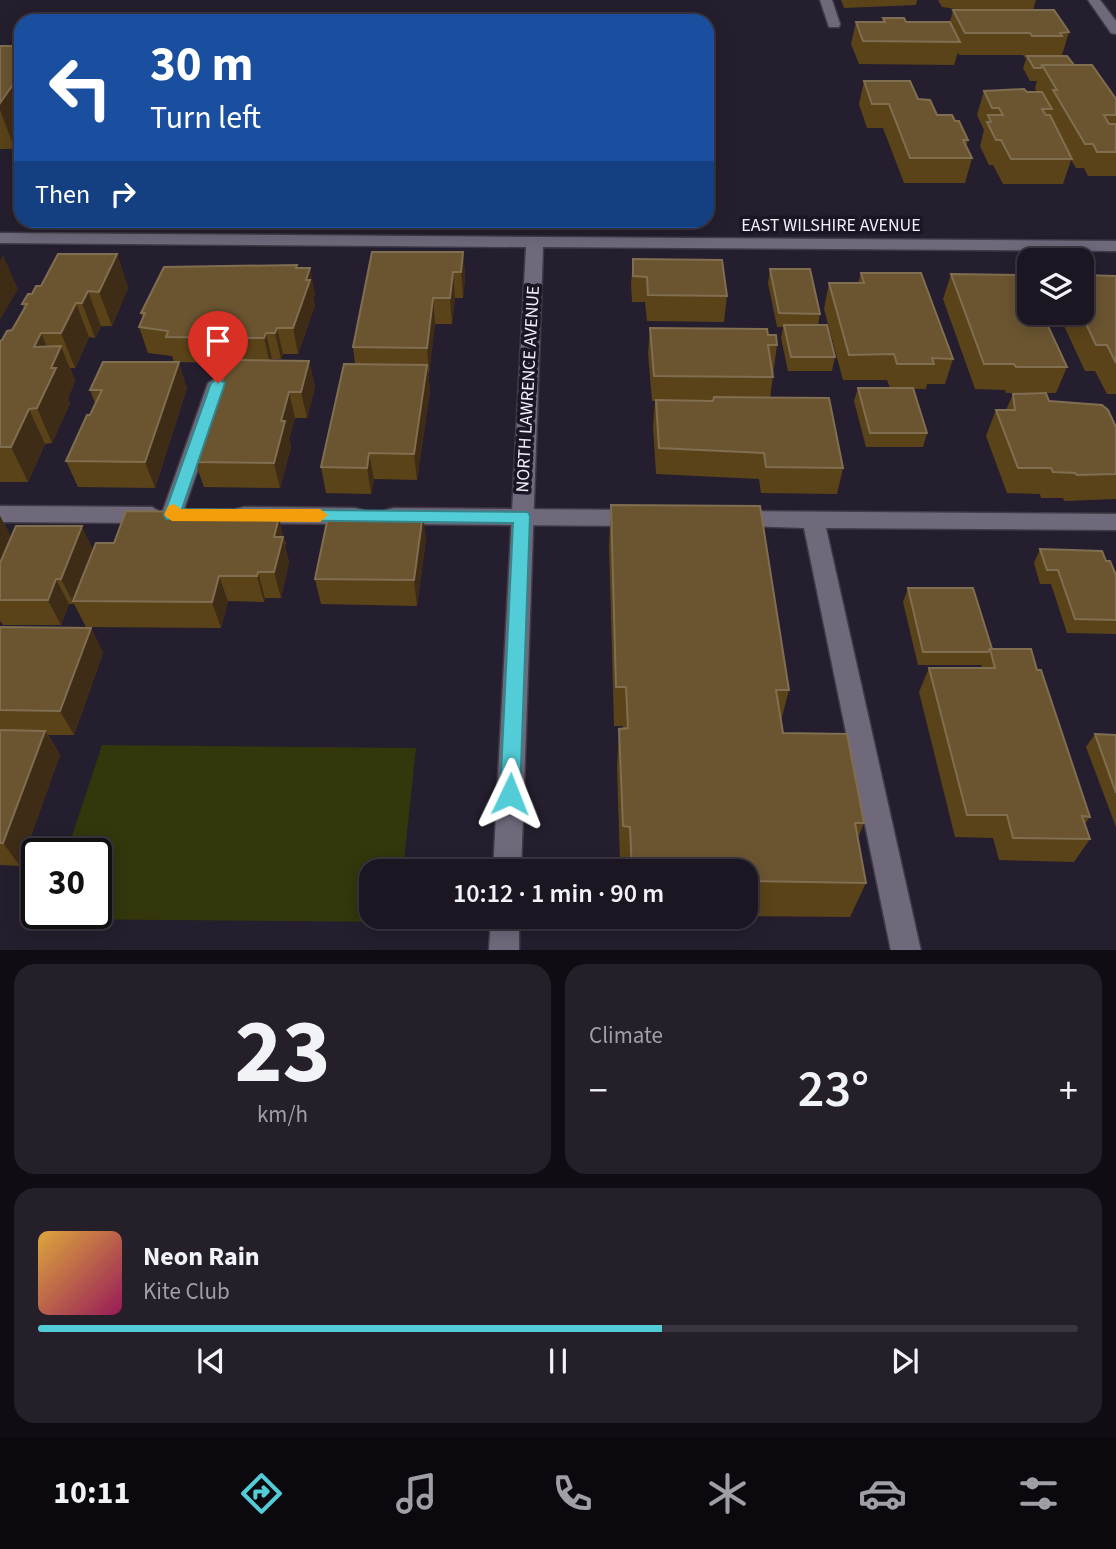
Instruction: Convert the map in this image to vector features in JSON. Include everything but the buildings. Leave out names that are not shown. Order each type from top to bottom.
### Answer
[{"type":"street","points":[[826,0],[834,24]]},
{"type":"street","points":[[1094,0],[1116,30]]},
{"type":"street","name":"EAST WILSHIRE AVENUE","points":[[0,238],[1116,246]]},
{"type":"street","name":"NORTH LAWRENCE AVENUE","points":[[508,859],[535,242]]},
{"type":"street","points":[[172,515],[218,383]]},
{"type":"street","points":[[0,513],[200,515]]},
{"type":"street","points":[[228,515],[661,518]]},
{"type":"street","points":[[716,518],[1116,522]]},
{"type":"street","points":[[813,519],[906,950]]},
{"type":"street","points":[[504,950],[505,929]]},
{"type":"shaded area","points":[[102,745],[416,748],[404,859],[359,859],[359,922],[112,920],[112,838],[71,838]]},
{"type":"slow traffic","points":[[174,510],[172,515],[320,515]]},
{"type":"route","points":[[218,383],[172,515],[522,516],[510,794]]}]
